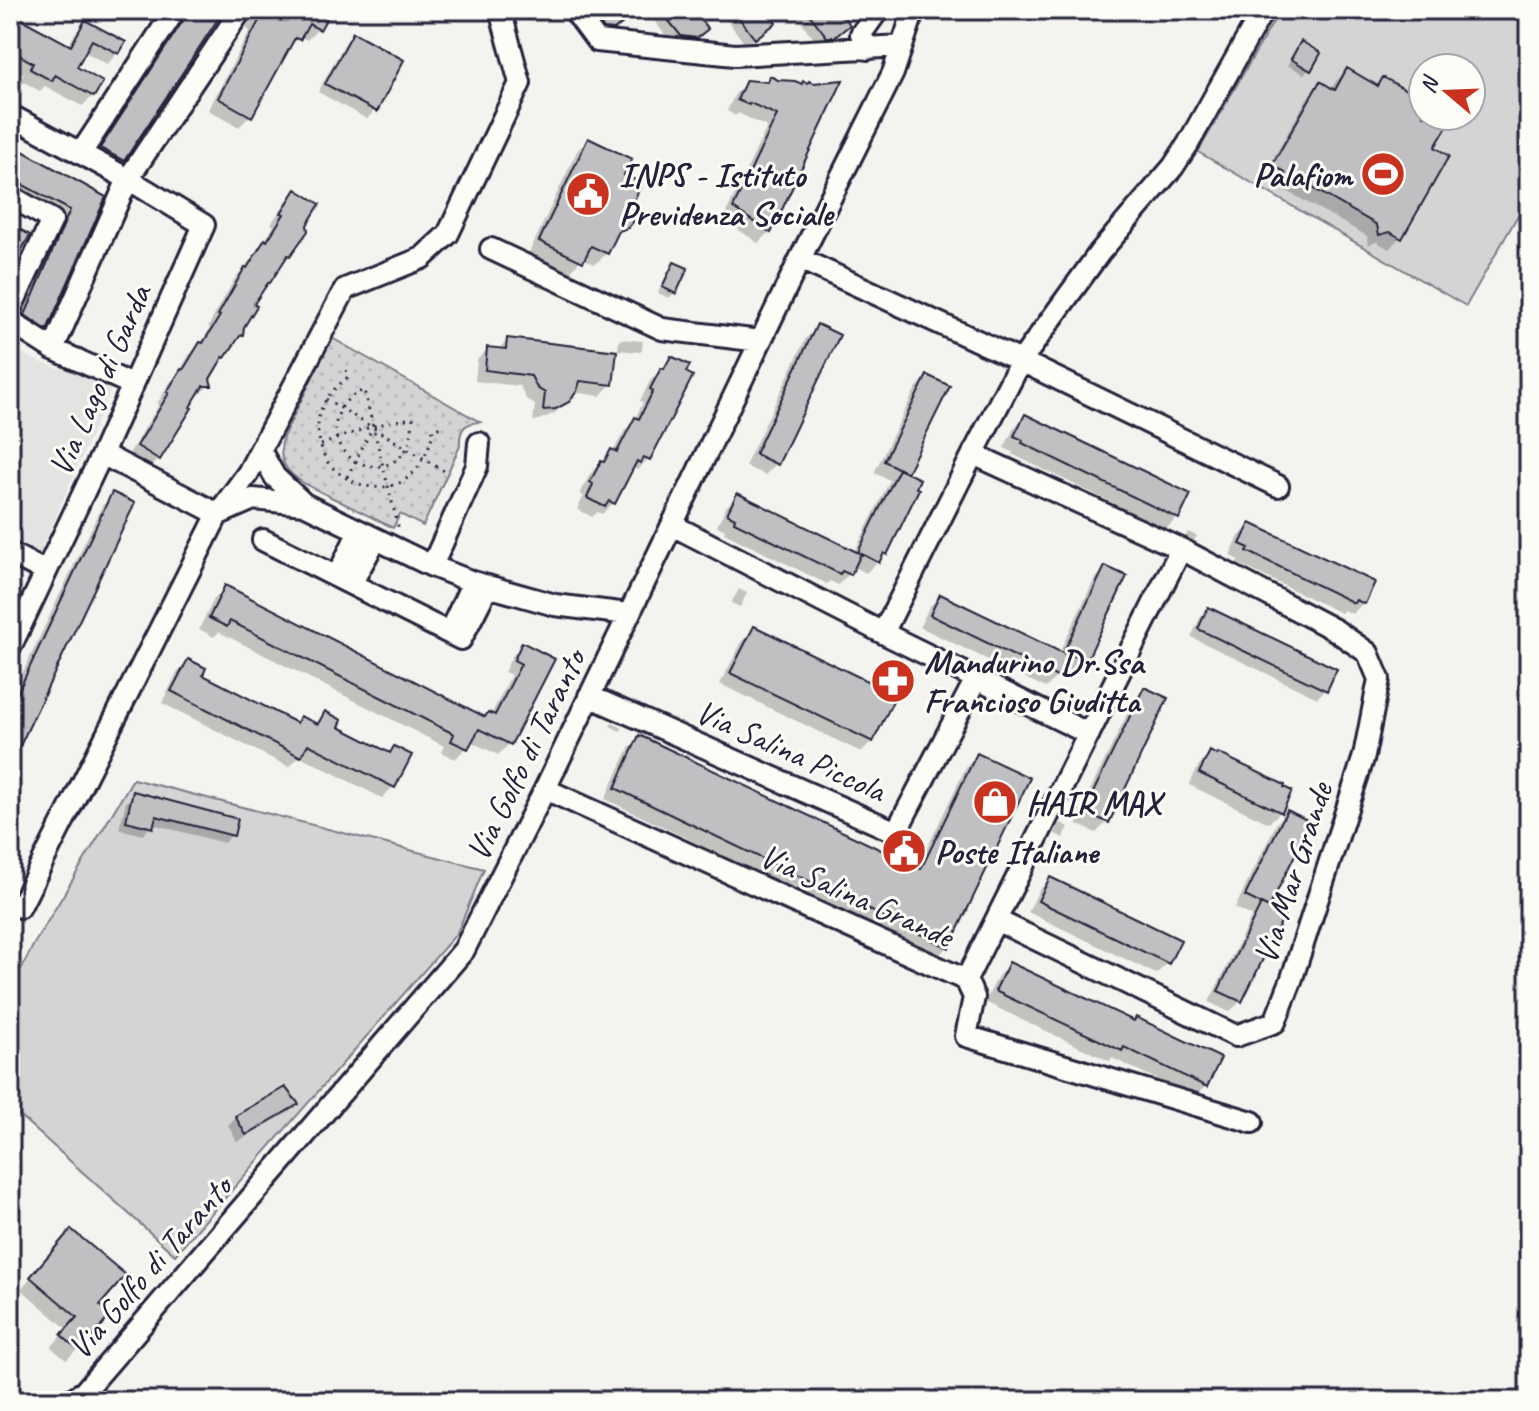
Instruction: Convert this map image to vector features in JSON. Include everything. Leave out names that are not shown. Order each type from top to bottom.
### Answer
[{"type":"street","points":[[81,153],[175,10]]},
{"type":"street","points":[[53,349],[128,179],[241,10]]},
{"type":"street","points":[[10,904],[20,907],[218,514],[248,473],[345,289],[422,258],[448,234],[520,83],[500,10]]},
{"type":"street","points":[[574,10],[597,41],[735,55],[902,46]]},
{"type":"street","points":[[868,49],[861,34],[878,10]]},
{"type":"street","name":"Via Golfo di Taranto","points":[[70,1401],[84,1392],[464,950],[893,73],[914,10]]},
{"type":"street","points":[[883,633],[1021,361],[1100,252],[1173,167],[1263,10]]},
{"type":"street","points":[[10,115],[128,179]]},
{"type":"street","name":"Via Lago di Garda","points":[[10,648],[102,454],[204,225],[128,179]]},
{"type":"street","points":[[10,196],[52,220],[10,313],[17,326],[53,349],[133,385]]},
{"type":"street","points":[[491,249],[662,329],[760,341]]},
{"type":"street","points":[[800,259],[1021,361],[1278,486]]},
{"type":"street","points":[[432,566],[477,466],[479,443]]},
{"type":"street","points":[[260,450],[275,477],[304,504],[432,566],[555,605],[628,614]]},
{"type":"street","points":[[102,454],[218,514]]},
{"type":"street","points":[[973,454],[1181,549]]},
{"type":"street","points":[[218,514],[253,499],[304,504]]},
{"type":"street","points":[[672,525],[1089,734]]},
{"type":"street","points":[[344,580],[367,535]]},
{"type":"street","points":[[263,540],[455,636],[481,584]]},
{"type":"street","name":"Via Salina Grande","points":[[545,789],[966,980],[1181,549]]},
{"type":"street","name":"Via Mar Grande","points":[[996,920],[1236,1036],[1275,1022],[1364,756],[1379,679],[1368,653],[1335,630],[1181,549]]},
{"type":"street","points":[[10,553],[46,572]]},
{"type":"street","name":"Via Salina Piccola","points":[[589,696],[896,832],[976,679]]},
{"type":"street","points":[[966,980],[974,997],[966,1036],[1252,1122]]},
{"type":"path","points":[[346,370],[348,377],[329,394],[320,410],[318,422],[321,445],[330,466],[346,478],[378,488],[389,487],[408,478],[424,458],[433,428],[442,428]]},
{"type":"path","points":[[321,445],[337,438],[373,427],[413,418],[407,448],[392,462],[384,465],[370,467],[355,461],[341,449],[337,438],[336,421],[345,400],[364,390],[373,427],[384,465],[399,534]]},
{"type":"path","points":[[326,399],[449,474]]},
{"type":"path","points":[[346,478],[373,427]]},
{"type":"shaded area","name":"Palafiom","points":[[1280,10],[1529,10],[1529,196],[1466,306],[1198,152]]},
{"type":"shaded area","points":[[332,338],[480,422],[466,426],[462,431],[460,446],[423,526],[400,514],[393,528],[305,484],[293,475],[282,459],[283,437]]},
{"type":"shaded area","points":[[10,346],[60,369],[65,360],[114,382],[37,560],[10,545]]},
{"type":"shaded area","points":[[133,779],[484,869],[457,933],[175,1255],[10,1107],[10,990],[34,944]]},
{"type":"building","points":[[190,10],[224,10],[124,161],[100,148]]},
{"type":"building","points":[[254,10],[317,10],[328,16],[320,30],[309,24],[300,40],[295,38],[252,117],[218,98],[260,19],[253,15]]},
{"type":"building","points":[[590,10],[621,10],[628,19],[614,30],[604,29]]},
{"type":"building","points":[[660,10],[693,10],[708,29],[697,38],[681,36]]},
{"type":"building","points":[[733,10],[766,10],[776,23],[755,39]]},
{"type":"building","points":[[806,10],[839,10],[850,25],[835,37],[827,37]]},
{"type":"building","points":[[10,13],[71,46],[85,20],[126,42],[119,54],[92,40],[77,67],[103,82],[94,97],[55,75],[52,81],[30,69],[33,63],[10,50]]},
{"type":"building","points":[[353,32],[404,60],[377,112],[325,84]]},
{"type":"building","points":[[1301,41],[1321,53],[1311,71],[1291,59]]},
{"type":"building","name":"Palafiom","points":[[1347,68],[1378,86],[1383,77],[1407,91],[1407,132],[1444,132],[1435,147],[1449,156],[1402,239],[1390,232],[1379,235],[1377,225],[1297,179],[1286,182],[1285,172],[1272,165],[1320,81],[1335,90]]},
{"type":"building","points":[[770,76],[802,84],[803,81],[843,80],[771,233],[733,208],[777,115],[737,100],[746,80],[768,82]]},
{"type":"building","points":[[588,138],[632,159],[624,175],[642,183],[631,207],[633,222],[619,231],[608,254],[591,246],[583,262],[539,241]]},
{"type":"building","points":[[10,144],[106,197],[47,330],[25,315],[70,210],[10,178]]},
{"type":"building","points":[[296,189],[320,204],[307,225],[308,231],[254,304],[257,306],[244,327],[243,335],[223,357],[210,379],[212,386],[203,386],[160,460],[137,446],[181,369],[200,342],[203,343],[245,267],[265,239],[267,241]]},
{"type":"building","points":[[10,224],[30,235],[10,271]]},
{"type":"building","points":[[674,262],[688,268],[676,294],[662,287]]},
{"type":"building","points":[[817,324],[840,335],[778,465],[755,454]]},
{"type":"building","points":[[507,338],[617,351],[613,385],[580,381],[569,402],[556,409],[543,410],[545,393],[537,388],[531,376],[485,370],[487,347],[506,349]]},
{"type":"building","points":[[671,356],[690,365],[686,372],[693,376],[650,460],[644,457],[640,463],[637,461],[615,504],[609,501],[605,507],[587,498],[593,484],[590,482],[601,461],[604,462],[611,449],[617,452],[635,417],[639,419],[653,391],[650,389]]},
{"type":"building","points":[[927,375],[950,386],[907,473],[884,461]]},
{"type":"building","points":[[1025,414],[1191,494],[1179,519],[1022,443],[1023,440],[1014,436]]},
{"type":"building","points":[[899,469],[920,479],[916,488],[919,489],[887,555],[884,553],[879,563],[858,552]]},
{"type":"building","points":[[112,492],[135,503],[10,767],[10,709]]},
{"type":"building","points":[[737,493],[861,554],[851,575],[842,571],[840,574],[734,522],[735,518],[727,514]]},
{"type":"building","points":[[1250,523],[1375,582],[1365,604],[1356,600],[1354,603],[1247,551],[1249,548],[1240,544]]},
{"type":"building","points":[[1105,566],[1127,576],[1086,662],[1064,651]]},
{"type":"building","points":[[225,585],[485,717],[488,712],[495,715],[521,664],[514,660],[522,642],[555,659],[511,745],[479,729],[468,749],[451,741],[454,734],[230,621],[227,627],[209,618]]},
{"type":"building","points":[[940,594],[1069,656],[1059,678],[930,615]]},
{"type":"building","points":[[1208,607],[1337,669],[1327,691],[1198,629]]},
{"type":"building","points":[[754,626],[896,695],[873,742],[730,673]]},
{"type":"building","points":[[188,659],[206,668],[203,675],[297,723],[300,716],[318,724],[325,711],[342,720],[339,727],[390,753],[394,746],[412,755],[395,788],[308,744],[301,757],[171,691]]},
{"type":"building","points":[[1144,687],[1168,698],[1109,823],[1087,813],[1091,805],[1088,803]]},
{"type":"building","points":[[639,735],[921,869],[977,753],[1030,778],[949,948],[615,788]]},
{"type":"building","points":[[1210,751],[1292,791],[1282,813],[1199,773]]},
{"type":"building","points":[[133,791],[238,819],[234,836],[156,816],[153,828],[126,821]]},
{"type":"building","points":[[1287,810],[1311,822],[1269,908],[1245,896]]},
{"type":"building","points":[[1050,877],[1181,940],[1169,964],[1038,901]]},
{"type":"building","points":[[1261,904],[1284,916],[1242,1002],[1218,991]]},
{"type":"building","points":[[1009,962],[1221,1058],[1207,1087],[995,991]]},
{"type":"building","points":[[285,1087],[299,1104],[246,1135],[235,1116]]},
{"type":"building","points":[[71,1229],[126,1275],[100,1305],[111,1315],[78,1350],[61,1335],[77,1317],[30,1277]]},
{"type":"place","name":"Palafiom","points":[[1383,174]]},
{"type":"place","name":"INPS - Istituto Previdenza Sociale","points":[[588,194]]},
{"type":"place","name":"Mandurino Dr.Ssa Francioso Giuditta","points":[[893,681]]},
{"type":"place","name":"HAIR MAX","points":[[995,802]]},
{"type":"place","name":"Poste Italiane","points":[[904,851]]}]
